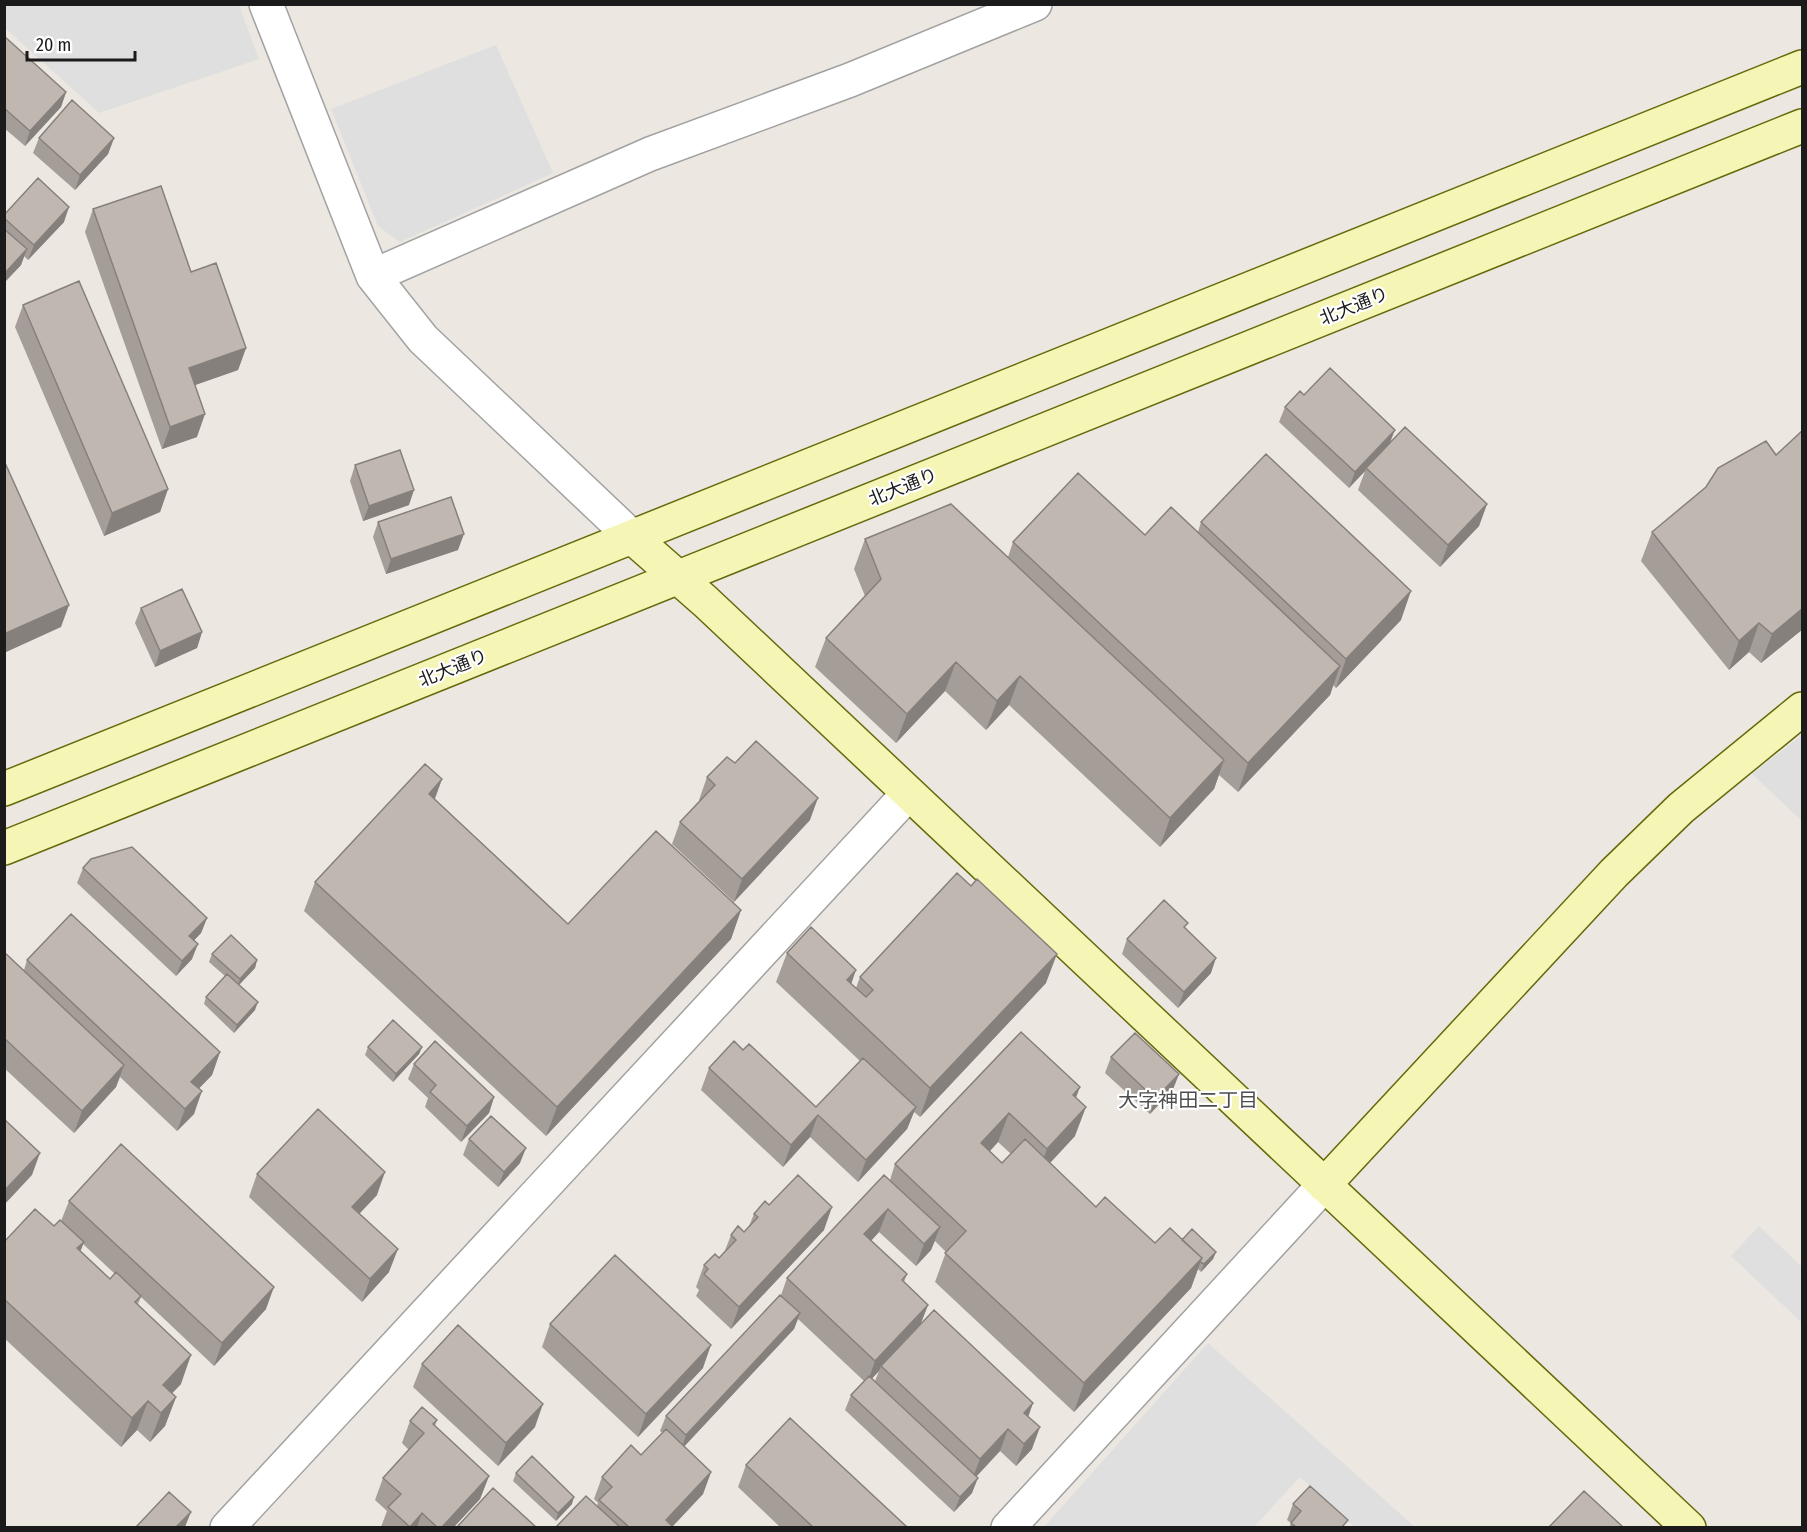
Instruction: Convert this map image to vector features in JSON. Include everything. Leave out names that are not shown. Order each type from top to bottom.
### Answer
[{"type":"street","points":[[266,4],[373,276],[423,339],[632,537],[706,602],[1689,1527]]},
{"type":"street","points":[[373,276],[650,154],[850,80],[1035,4]]},
{"type":"street","points":[[4,789],[1803,67]]},
{"type":"street","name":"北大通り","points":[[4,848],[1803,126]]},
{"type":"street","points":[[1008,1527],[1614,873],[1681,808],[1803,709]]},
{"type":"street","points":[[227,1527],[908,794]]},
{"type":"shaded area","points":[[5,4],[239,5],[259,59],[99,113],[5,28]]},
{"type":"shaded area","points":[[496,45],[553,173],[400,242],[378,226],[331,109]]},
{"type":"shaded area","points":[[1802,735],[1802,821],[1752,774]]},
{"type":"shaded area","points":[[1759,1226],[1802,1267],[1802,1323],[1731,1256]]},
{"type":"shaded area","points":[[1208,1343],[1415,1527],[1354,1527],[1300,1477],[1254,1527],[1043,1528]]},
{"type":"building","points":[[4,36],[66,92],[30,131],[4,108]]},
{"type":"building","points":[[72,100],[114,138],[80,175],[39,138]]},
{"type":"building","points":[[38,178],[69,207],[34,245],[4,218],[4,215]]},
{"type":"building","points":[[161,186],[191,272],[216,263],[246,348],[189,368],[205,414],[170,427],[93,209]]},
{"type":"building","points":[[4,229],[27,249],[4,274]]},
{"type":"building","points":[[79,281],[168,489],[112,513],[23,305]]},
{"type":"building","points":[[1330,368],[1395,430],[1355,472],[1285,407],[1300,391],[1304,395]]},
{"type":"building","points":[[1405,427],[1487,504],[1448,545],[1366,468]]},
{"type":"building","points":[[1803,430],[1803,608],[1772,634],[1759,623],[1739,641],[1652,532],[1706,487],[1718,468],[1766,441],[1776,455]]},
{"type":"building","points":[[400,450],[414,490],[369,506],[355,465]]},
{"type":"building","points":[[1266,454],[1411,591],[1346,659],[1201,522]]},
{"type":"building","points":[[6,465],[69,605],[4,634],[4,466]]},
{"type":"building","points":[[1078,473],[1145,535],[1171,507],[1340,666],[1248,763],[1013,542]]},
{"type":"building","points":[[451,497],[464,534],[391,559],[378,522]]},
{"type":"building","points":[[951,504],[1224,760],[1170,818],[1020,676],[997,701],[956,662],[907,714],[826,638],[881,579],[865,539]]},
{"type":"building","points":[[182,589],[202,632],[160,651],[141,608]]},
{"type":"building","points":[[756,741],[818,798],[742,879],[680,822],[715,785],[707,777],[727,757],[735,763]]},
{"type":"building","points":[[425,764],[442,779],[429,794],[568,924],[656,831],[741,910],[557,1107],[315,882]]},
{"type":"building","points":[[132,847],[207,918],[189,936],[198,944],[182,961],[83,868],[91,859]]},
{"type":"building","points":[[957,873],[971,886],[977,879],[1057,954],[930,1088],[787,953],[811,927],[856,970],[847,980],[866,997],[873,990],[860,977]]},
{"type":"building","points":[[1164,900],[1188,923],[1184,927],[1216,958],[1184,992],[1127,939]]},
{"type":"building","points":[[71,914],[220,1052],[191,1082],[202,1091],[185,1109],[27,960]]},
{"type":"building","points":[[231,935],[257,960],[240,979],[212,954]]},
{"type":"building","points":[[4,952],[124,1065],[82,1111],[4,1038]]},
{"type":"building","points":[[227,974],[258,1002],[237,1025],[206,997]]},
{"type":"building","points":[[393,1020],[422,1047],[396,1074],[368,1047]]},
{"type":"building","points":[[1021,1032],[1080,1087],[1073,1095],[1086,1107],[1047,1149],[1009,1113],[981,1143],[1002,1163],[1025,1139],[1096,1207],[1105,1197],[1155,1243],[1170,1228],[1202,1258],[1084,1383],[945,1253],[966,1231],[895,1164]]},
{"type":"building","points":[[1135,1033],[1179,1074],[1155,1099],[1111,1057]]},
{"type":"building","points":[[435,1041],[494,1097],[467,1126],[430,1092],[436,1085],[414,1064]]},
{"type":"building","points":[[734,1041],[743,1050],[749,1044],[816,1107],[863,1058],[916,1107],[866,1160],[818,1115],[791,1145],[709,1068]]},
{"type":"building","points":[[318,1109],[385,1172],[352,1207],[398,1249],[370,1279],[257,1174]]},
{"type":"building","points":[[491,1116],[526,1148],[504,1172],[469,1139]]},
{"type":"building","points":[[4,1119],[40,1153],[4,1191]]},
{"type":"building","points":[[121,1144],[274,1287],[222,1343],[69,1201]]},
{"type":"building","points":[[798,1175],[832,1207],[739,1307],[704,1274],[708,1269],[704,1265],[715,1254],[719,1258],[736,1240],[731,1235],[738,1226],[744,1232],[758,1217],[754,1214],[765,1201],[769,1205]]},
{"type":"building","points":[[884,1175],[940,1227],[924,1244],[888,1209],[864,1234],[907,1274],[902,1280],[928,1305],[875,1361],[787,1278]]},
{"type":"building","points":[[35,1209],[54,1226],[60,1220],[84,1242],[77,1248],[110,1279],[116,1272],[141,1296],[135,1302],[191,1355],[163,1385],[176,1397],[161,1413],[148,1401],[132,1418],[4,1299],[4,1242]]},
{"type":"building","points":[[1192,1229],[1216,1252],[1204,1264],[1200,1262],[1202,1258],[1182,1240]]},
{"type":"building","points":[[615,1255],[711,1345],[646,1414],[550,1324]]},
{"type":"building","points":[[780,1295],[800,1313],[686,1435],[666,1416]]},
{"type":"building","points":[[934,1310],[1033,1403],[1024,1413],[1040,1427],[1024,1444],[1008,1429],[980,1459],[881,1366]]},
{"type":"building","points":[[458,1325],[543,1404],[506,1443],[422,1364]]},
{"type":"building","points":[[869,1376],[978,1478],[960,1497],[851,1395]]},
{"type":"building","points":[[422,1407],[437,1420],[433,1424],[489,1476],[442,1527],[437,1527],[422,1513],[410,1527],[388,1507],[401,1494],[383,1478],[424,1433],[410,1421]]},
{"type":"building","points":[[790,1418],[907,1527],[813,1527],[746,1465]]},
{"type":"building","points":[[666,1429],[711,1472],[666,1520],[673,1527],[629,1527],[599,1500],[612,1487],[602,1477],[631,1445],[641,1455]]},
{"type":"building","points":[[532,1456],[574,1497],[558,1513],[516,1473]]},
{"type":"building","points":[[1310,1486],[1348,1520],[1342,1527],[1296,1527],[1291,1523],[1301,1511],[1293,1504]]},
{"type":"building","points":[[493,1488],[536,1527],[457,1527]]},
{"type":"building","points":[[1584,1491],[1623,1527],[1549,1527]]},
{"type":"building","points":[[169,1492],[191,1512],[176,1527],[136,1527]]},
{"type":"building","points":[[586,1496],[620,1527],[556,1527]]},
{"type":"district","name":"大字神田二丁目","points":[[1188,1100]]}]
